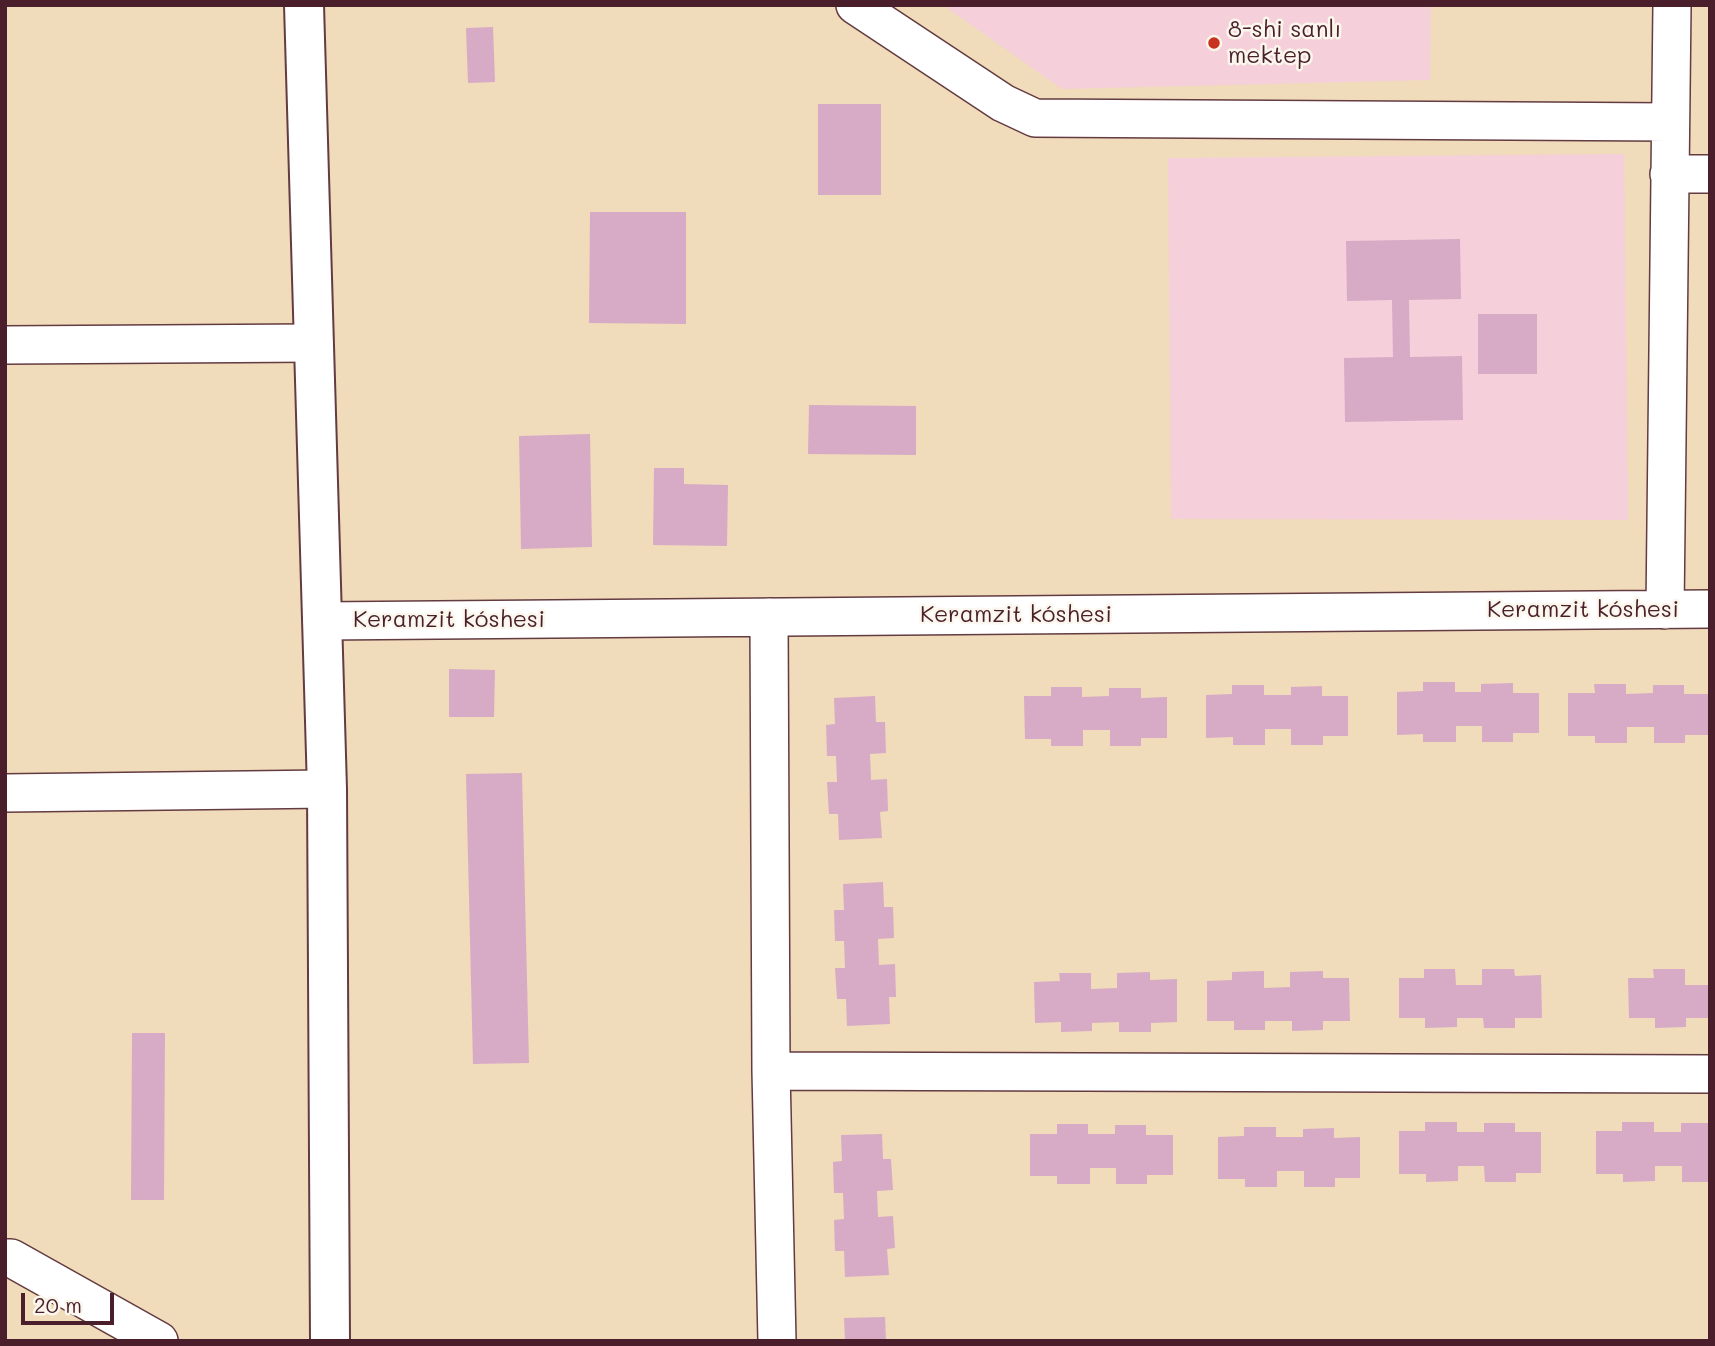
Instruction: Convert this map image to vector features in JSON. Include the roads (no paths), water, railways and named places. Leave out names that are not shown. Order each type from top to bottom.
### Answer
[{"type":"street","points":[[304,5],[327,789],[330,1341]]},
{"type":"street","points":[[855,5],[1003,103],[1035,118],[1669,122]]},
{"type":"street","points":[[1665,610],[1671,5]]},
{"type":"street","points":[[1669,174],[1710,174]]},
{"type":"street","points":[[5,345],[314,343]]},
{"type":"street","name":"Keramzit kóshesi","points":[[322,621],[1710,609]]},
{"type":"street","points":[[769,617],[771,1072],[777,1341]]},
{"type":"street","points":[[5,793],[327,789]]},
{"type":"street","points":[[771,1072],[1710,1074]]},
{"type":"street","points":[[5,1258],[12,1258],[159,1341]]},
{"type":"place","name":"8-shi sanlı mektep","points":[[1214,43]]}]
